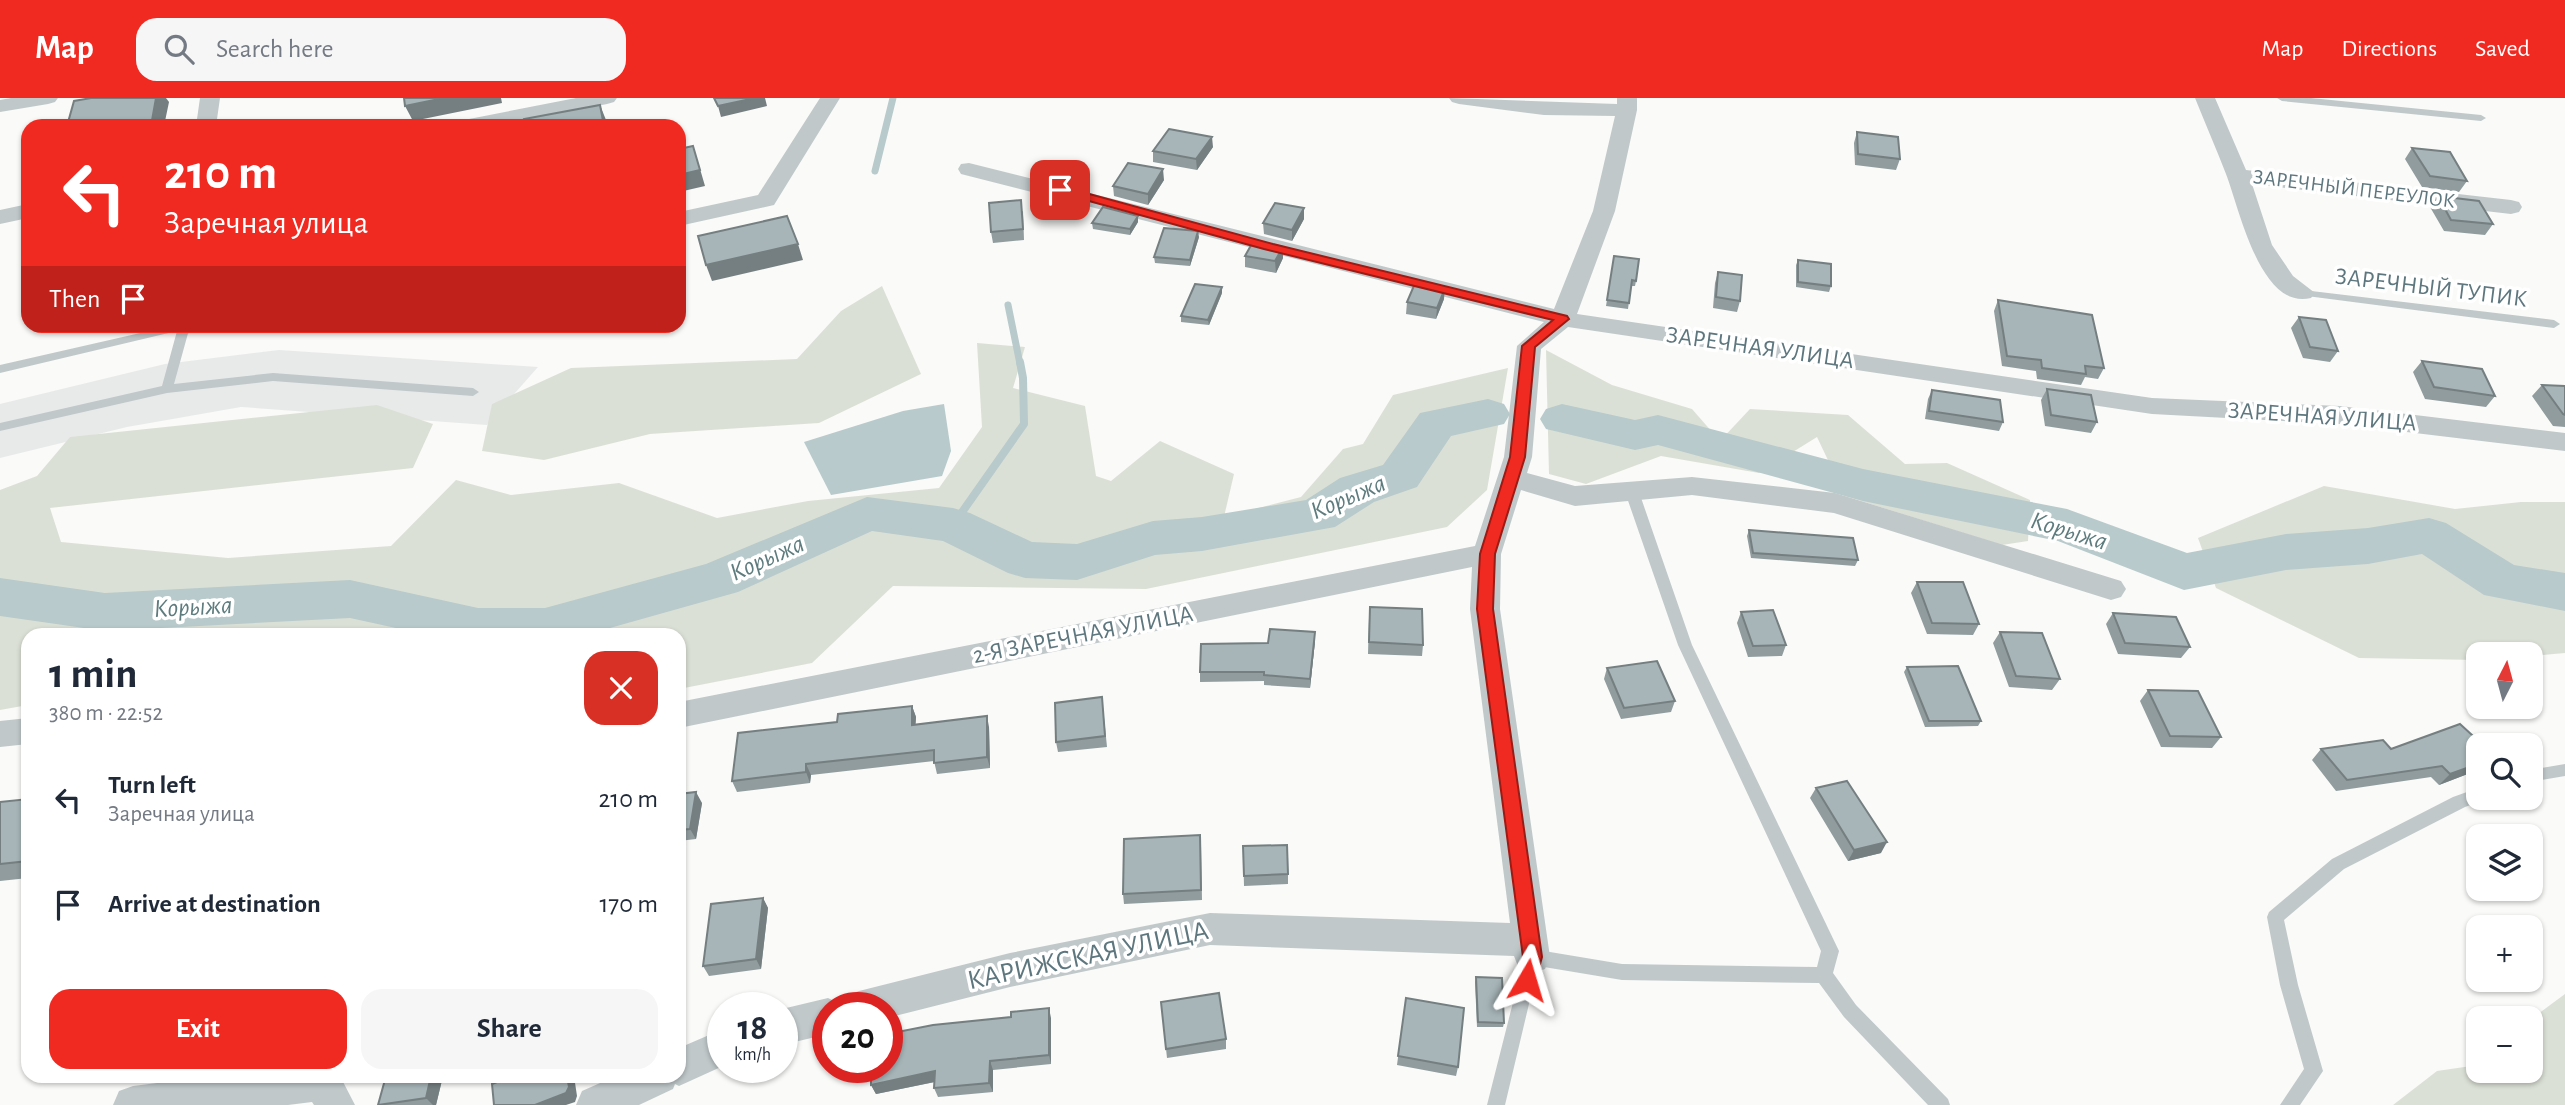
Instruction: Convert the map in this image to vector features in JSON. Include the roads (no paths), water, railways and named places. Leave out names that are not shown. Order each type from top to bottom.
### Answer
[{"type":"street","points":[[0,106],[48,98]]},
{"type":"street","points":[[207,119],[210,98]]},
{"type":"street","points":[[500,119],[607,98]]},
{"type":"street","points":[[686,217],[766,200],[830,98]]},
{"type":"street","points":[[1459,98],[1544,109],[1627,104],[1604,211],[1563,319],[1529,346],[1518,457],[1488,554],[1485,609],[1531,948]]},
{"type":"street","name":"ЗАРЕЧНЫЙ ПЕРЕУЛОК","points":[[2205,98],[2238,176],[2260,244],[2284,281],[2303,293]]},
{"type":"street","name":"ЗАРЕЧНАЯ УЛИЦА","points":[[969,169],[1563,319],[2152,406],[2340,415],[2565,442]]},
{"type":"street","name":"ЗАРЕЧНЫЙ ПЕРЕУЛОК","points":[[2238,176],[2511,207]]},
{"type":"street","points":[[0,217],[21,212]]},
{"type":"street","points":[[1511,478],[1575,496],[1692,486],[1835,503],[2111,589]]},
{"type":"street","name":"2-Я ЗАРЕЧНАЯ УЛИЦА","points":[[686,714],[1488,554]]},
{"type":"street","points":[[0,734],[21,732]]},
{"type":"street","name":"КАРИЖСКАЯ УЛИЦА","points":[[903,997],[1010,970],[1210,929],[1531,948]]},
{"type":"street","points":[[686,1064],[707,1054]]},
{"type":"street","points":[[133,1105],[314,1083]]},
{"type":"street","points":[[323,1083],[335,1105]]},
{"type":"street","points":[[596,1105],[644,1083]]},
{"type":"lane","points":[[2282,98],[2481,118]]},
{"type":"lane","name":"ЗАРЕЧНЫЙ ТУПИК","points":[[2303,293],[2554,324]]},
{"type":"lane","points":[[0,369],[155,333]]},
{"type":"lane","points":[[167,389],[183,333]]},
{"type":"lane","points":[[0,428],[167,389],[273,377],[473,392]]},
{"type":"lane","points":[[1632,492],[1685,645],[1830,951],[1824,975],[1850,1011],[1941,1105]]},
{"type":"lane","points":[[2543,774],[2565,770]]},
{"type":"lane","points":[[2289,1105],[2314,1071],[2289,985],[2275,917],[2338,864],[2466,799]]},
{"type":"lane","points":[[1496,1105],[1531,948],[1622,972],[1824,975]]},
{"type":"waterway","points":[[875,171],[893,98]]},
{"type":"waterway","points":[[1008,305],[1020,364]]},
{"type":"waterway","points":[[953,525],[1024,424],[1020,362]]},
{"type":"waterway","name":"Корыжа","points":[[0,597],[105,612],[350,599],[478,627],[545,627],[720,579],[867,514],[953,525],[1025,560],[1077,562],[1153,538],[1202,534],[1318,515],[1357,490],[1400,476],[1436,424],[1488,414]]},
{"type":"waterway","name":"Корыжа","points":[[1562,419],[1635,435],[1658,430],[1863,485],[2067,526],[2184,572],[2286,552],[2368,546],[2429,535],[2502,582],[2565,592]]}]
